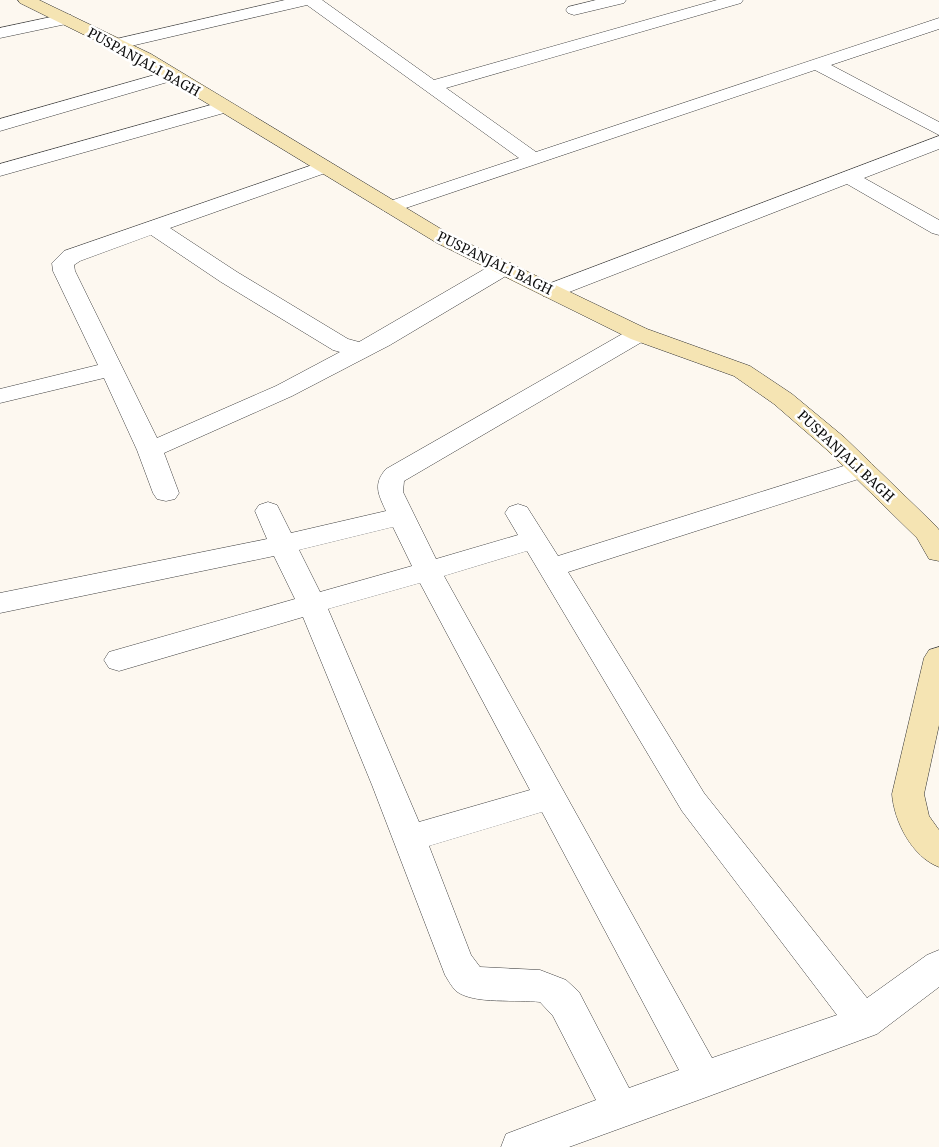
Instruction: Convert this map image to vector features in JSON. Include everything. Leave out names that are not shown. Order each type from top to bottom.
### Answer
[{"type":"street","name":"PUSPANJALI BAGH","points":[[26,0],[118,44],[444,239],[639,334],[742,371],[811,421],[927,532],[939,552]]},
{"type":"street","points":[[118,44],[306,0]]},
{"type":"street","points":[[311,0],[533,159]]},
{"type":"street","points":[[574,10],[618,0]]},
{"type":"street","points":[[430,87],[734,0]]},
{"type":"street","points":[[0,33],[65,19]]},
{"type":"street","points":[[391,207],[939,23]]},
{"type":"street","points":[[816,64],[939,128]]},
{"type":"street","points":[[0,125],[172,75]]},
{"type":"street","points":[[0,170],[225,107]]},
{"type":"street","points":[[551,291],[939,142]]},
{"type":"street","points":[[166,493],[150,450],[64,271],[63,263],[72,256],[324,167]]},
{"type":"street","points":[[848,177],[939,229]]},
{"type":"street","points":[[155,228],[229,277],[341,344],[362,349]]},
{"type":"street","points":[[150,450],[284,391],[382,340],[503,268]]},
{"type":"street","points":[[639,334],[395,475],[390,481],[390,492],[428,570],[704,1080]]},
{"type":"street","points":[[0,396],[112,369]]},
{"type":"street","points":[[551,568],[862,469]]},
{"type":"street","points":[[268,511],[281,544],[312,606],[410,838],[457,964],[469,980],[480,983],[540,986],[553,991],[566,1004],[620,1109]]},
{"type":"street","points":[[518,513],[693,802],[864,1022]]},
{"type":"street","points":[[0,603],[281,544],[401,516]]},
{"type":"street","points":[[119,660],[312,606],[534,540]]},
{"type":"street","points":[[939,658],[908,794],[908,810],[918,828],[939,853]]},
{"type":"street","points":[[410,838],[550,797]]},
{"type":"street","points":[[520,1147],[620,1109],[864,1022],[939,966]]}]
